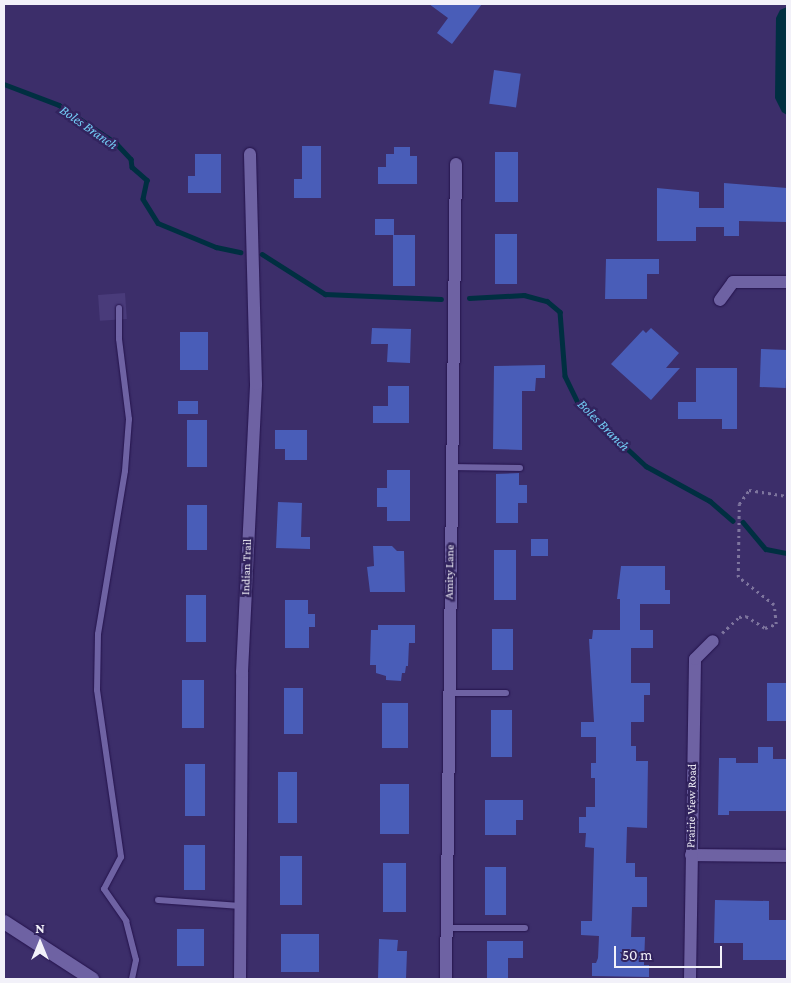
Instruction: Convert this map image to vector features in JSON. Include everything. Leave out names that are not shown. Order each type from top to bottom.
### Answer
[{"type":"street","name":"Indian Trail","points":[[240,979],[242,672],[256,384],[250,154]]},
{"type":"street","name":"Amity Lane","points":[[446,979],[448,693],[456,164]]},
{"type":"street","points":[[720,300],[733,282],[787,282]]},
{"type":"street","name":"Prairie View Road","points":[[690,979],[695,659],[713,641]]},
{"type":"street","points":[[691,855],[787,856]]},
{"type":"street","points":[[4,922],[92,979]]},
{"type":"lane","points":[[119,308],[119,339],[129,419],[125,472],[98,634],[96,690],[121,857],[104,889],[126,921],[136,960],[132,979]]},
{"type":"lane","points":[[452,467],[520,468]]},
{"type":"lane","points":[[448,693],[506,693]]},
{"type":"lane","points":[[158,900],[241,906]]},
{"type":"lane","points":[[446,928],[525,928]]},
{"type":"path","points":[[713,641],[739,617],[746,616],[765,628],[776,624],[774,605],[738,577],[739,504],[749,490],[787,496]]},
{"type":"shaded area","points":[[125,293],[127,319],[100,321],[98,295]]},
{"type":"water","points":[[787,7],[787,115],[782,112],[775,98],[776,18],[780,10]]},
{"type":"building","points":[[429,4],[482,4],[452,44],[437,33],[448,18]]},
{"type":"building","points":[[494,70],[521,74],[516,107],[489,104]]},
{"type":"building","points":[[302,146],[321,146],[321,198],[294,198],[294,179],[302,179]]},
{"type":"building","points":[[394,147],[410,147],[410,156],[417,156],[417,184],[378,184],[378,167],[386,167],[386,154],[394,154]]},
{"type":"building","points":[[495,152],[518,152],[518,202],[495,202]]},
{"type":"building","points":[[195,154],[221,154],[221,193],[188,193],[188,176],[195,176]]},
{"type":"building","points":[[724,183],[787,188],[787,222],[739,221],[739,236],[724,236],[724,227],[696,227],[696,241],[657,241],[657,188],[699,192],[699,208],[724,208]]},
{"type":"building","points":[[375,219],[394,219],[394,235],[375,235]]},
{"type":"building","points":[[495,234],[517,234],[517,284],[495,284]]},
{"type":"building","points":[[393,235],[415,235],[415,286],[393,286]]},
{"type":"building","points":[[606,259],[659,259],[659,274],[647,274],[647,299],[605,299]]},
{"type":"building","points":[[372,328],[411,329],[410,363],[387,362],[388,344],[371,344]]},
{"type":"building","points":[[651,328],[679,353],[666,368],[680,368],[651,400],[611,364],[643,330],[646,333]]},
{"type":"building","points":[[180,332],[208,332],[208,370],[180,370]]},
{"type":"building","points":[[761,349],[787,350],[786,388],[760,387]]},
{"type":"building","points":[[545,365],[545,378],[536,378],[535,391],[522,391],[522,450],[493,449],[494,366]]},
{"type":"building","points":[[696,368],[737,368],[737,429],[722,429],[722,419],[678,419],[678,402],[696,402]]},
{"type":"building","points":[[388,386],[409,386],[409,423],[373,423],[373,406],[388,406]]},
{"type":"building","points":[[178,401],[198,401],[198,414],[178,414]]},
{"type":"building","points":[[187,420],[207,420],[207,467],[187,467]]},
{"type":"building","points":[[275,430],[307,430],[307,460],[285,460],[285,449],[275,449]]},
{"type":"building","points":[[387,470],[410,470],[410,521],[387,521],[387,507],[377,507],[377,488],[387,488]]},
{"type":"building","points":[[519,473],[519,485],[527,485],[527,503],[518,503],[518,523],[496,523],[496,474]]},
{"type":"building","points":[[278,502],[302,503],[301,537],[310,537],[310,549],[276,548]]},
{"type":"building","points":[[187,505],[207,505],[207,550],[187,550]]},
{"type":"building","points":[[531,539],[548,539],[548,556],[531,556]]},
{"type":"building","points":[[373,546],[392,546],[397,551],[404,551],[405,592],[370,592],[367,567],[374,566]]},
{"type":"building","points":[[494,550],[516,550],[516,600],[494,600]]},
{"type":"building","points":[[621,566],[665,566],[665,590],[670,590],[670,604],[640,604],[640,630],[653,630],[653,648],[631,648],[631,683],[650,683],[650,695],[644,695],[644,722],[631,722],[631,746],[636,746],[636,761],[648,761],[647,828],[627,827],[626,863],[635,863],[635,877],[647,877],[647,907],[632,907],[631,937],[645,937],[644,965],[649,965],[649,977],[592,976],[592,963],[596,963],[598,958],[599,936],[581,935],[581,921],[592,921],[594,848],[585,847],[586,833],[579,833],[579,817],[586,817],[586,807],[595,807],[595,778],[591,778],[591,763],[596,763],[596,737],[581,737],[581,722],[594,722],[589,639],[592,639],[593,630],[620,630],[620,599],[617,599]]},
{"type":"building","points":[[186,595],[206,595],[206,642],[186,642]]},
{"type":"building","points":[[285,600],[308,600],[308,614],[315,614],[315,627],[309,627],[309,648],[285,648]]},
{"type":"building","points":[[378,625],[415,625],[415,643],[409,643],[408,666],[406,666],[405,673],[402,673],[401,681],[386,680],[386,676],[376,673],[376,665],[370,665],[371,630],[378,630]]},
{"type":"building","points":[[492,629],[513,629],[513,670],[492,670]]},
{"type":"building","points":[[182,680],[204,680],[204,728],[182,728]]},
{"type":"building","points":[[767,683],[787,683],[787,721],[767,721]]},
{"type":"building","points":[[284,688],[303,688],[303,734],[284,734]]},
{"type":"building","points":[[382,703],[408,703],[408,748],[382,748]]},
{"type":"building","points":[[491,710],[512,710],[512,757],[491,757]]},
{"type":"building","points":[[758,747],[773,747],[773,759],[787,759],[787,811],[729,811],[729,815],[718,815],[719,758],[736,758],[736,763],[758,763]]},
{"type":"building","points":[[185,764],[205,764],[205,816],[185,816]]},
{"type":"building","points":[[278,772],[297,772],[297,823],[278,823]]},
{"type":"building","points":[[380,784],[409,784],[409,834],[380,834]]},
{"type":"building","points":[[485,800],[523,800],[523,820],[516,820],[516,835],[485,835]]},
{"type":"building","points":[[184,845],[205,845],[205,890],[184,890]]},
{"type":"building","points":[[280,856],[302,856],[302,905],[280,905]]},
{"type":"building","points":[[383,863],[406,863],[406,912],[383,912]]},
{"type":"building","points":[[485,867],[506,867],[506,915],[485,915]]},
{"type":"building","points":[[715,900],[769,901],[769,920],[787,920],[787,960],[743,960],[743,943],[714,943]]},
{"type":"building","points":[[177,929],[204,929],[204,966],[177,966]]},
{"type":"building","points":[[281,934],[319,934],[319,972],[281,972]]},
{"type":"building","points":[[379,939],[398,940],[397,951],[407,951],[406,979],[378,979]]},
{"type":"building","points":[[487,941],[523,941],[523,958],[508,958],[508,979],[487,979]]},
{"type":"waterway","name":"Boles Branch","points":[[4,84],[59,105],[116,143],[131,159],[132,167],[147,180],[143,199],[158,223],[216,247],[240,252]]},
{"type":"waterway","name":"Boles Branch","points":[[262,254],[325,294],[441,299]]},
{"type":"waterway","name":"Boles Branch","points":[[469,298],[524,295],[547,301],[560,312],[565,376],[578,403],[646,466],[710,501],[733,521]]},
{"type":"waterway","name":"Boles Branch","points":[[743,522],[766,549],[787,553]]}]
